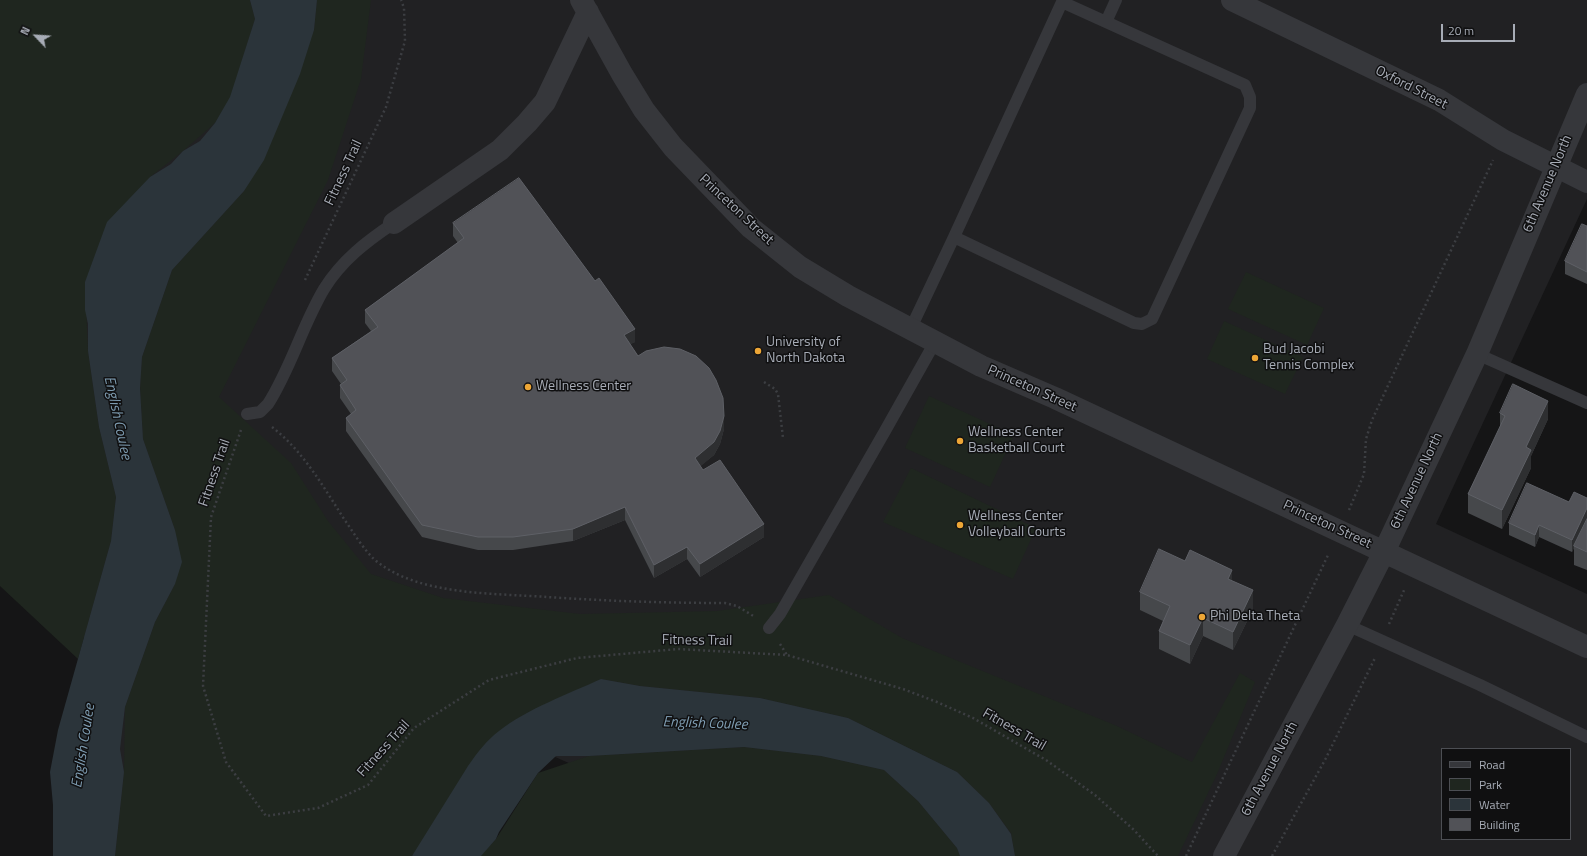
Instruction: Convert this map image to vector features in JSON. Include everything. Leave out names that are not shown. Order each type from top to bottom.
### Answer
[{"type":"street","name":"Oxford Street","points":[[1232,0],[1439,100],[1503,140],[1587,182]]},
{"type":"street","points":[[394,222],[500,150],[527,124],[545,102],[585,6]]},
{"type":"street","name":"Princeton Street","points":[[585,6],[622,74],[644,110],[673,147],[751,228],[800,267],[848,296],[910,330],[981,366],[1055,398],[1340,530],[1587,647]]},
{"type":"street","name":"6th Avenue North","points":[[1224,856],[1347,625],[1384,552],[1476,354],[1587,94]]},
{"type":"lane","points":[[1106,22],[1116,0]]},
{"type":"lane","points":[[910,330],[1062,2],[1244,85],[1250,97],[1250,108],[1152,319],[1142,324],[1134,323],[954,237]]},
{"type":"lane","points":[[247,414],[260,412],[271,399],[324,290],[342,266],[362,245],[394,222]]},
{"type":"lane","points":[[769,628],[783,608],[935,342]]},
{"type":"lane","points":[[1476,354],[1587,404]]},
{"type":"lane","points":[[1347,625],[1480,685],[1587,737]]},
{"type":"path","name":"Fitness Trail","points":[[303,285],[386,107],[405,41],[404,8],[401,0]]},
{"type":"path","points":[[1186,856],[1340,530],[1364,474],[1366,439],[1372,420],[1503,140]]},
{"type":"path","points":[[764,382],[775,389],[778,394],[783,438]]},
{"type":"path","name":"Fitness Trail","points":[[247,414],[211,517],[203,686],[226,762],[266,816],[318,808],[368,785],[414,728],[489,680],[577,658],[678,649],[787,655],[903,688],[973,718],[1046,760],[1095,795],[1134,830],[1158,856]]},
{"type":"path","points":[[247,414],[273,427],[298,450],[360,542],[375,559],[404,577],[433,585],[471,591],[630,602],[725,603],[737,606],[751,614],[769,628],[787,655]]},
{"type":"path","points":[[1272,856],[1326,758],[1363,685],[1405,587]]},
{"type":"shaded area","name":"University of North Dakota","points":[[0,0],[1587,0],[1587,199],[1436,524],[1587,594],[1587,856],[778,856],[517,740],[403,856],[101,856],[98,745]]},
{"type":"green space","points":[[0,0],[250,0],[255,19],[231,97],[215,123],[150,177],[85,282],[88,351],[99,427],[116,497],[111,541],[78,659],[0,586]]},
{"type":"green space","points":[[317,0],[371,0],[361,79],[328,180],[219,397],[291,463],[328,521],[371,574],[443,598],[580,614],[717,611],[829,595],[902,638],[1117,726],[1192,762],[1240,673],[1255,682],[1217,774],[1178,856],[1015,856],[1011,833],[989,803],[957,772],[848,718],[760,698],[640,686],[601,679],[412,856],[115,856],[124,772],[125,707],[155,622],[175,584],[175,530],[143,439],[140,388],[142,357],[172,270],[244,191],[314,30]]},
{"type":"green space","name":"Bud Jacobi Tennis Complex","points":[[1246,272],[1324,308],[1307,345],[1228,309]]},
{"type":"green space","name":"Bud Jacobi Tennis Complex","points":[[1224,321],[1303,357],[1285,394],[1207,359]]},
{"type":"green space","name":"Wellness Center Basketball Court","points":[[929,396],[1014,435],[990,487],[905,448]]},
{"type":"green space","name":"Wellness Center Volleyball Courts","points":[[911,468],[1036,528],[1013,579],[883,522]]},
{"type":"green space","points":[[744,747],[821,756],[884,770],[918,801],[957,848],[960,856],[480,856],[496,839],[538,773],[589,756]]},
{"type":"water","name":"English Coulee","points":[[250,0],[317,0],[314,30],[300,74],[264,160],[244,191],[172,270],[142,357],[140,388],[143,439],[175,530],[182,562],[175,584],[155,622],[125,707],[120,749],[124,772],[115,856],[53,856],[53,805],[50,772],[58,730],[111,541],[116,497],[99,427],[88,351],[88,324],[85,310],[85,282],[107,222],[150,177],[171,164],[183,151],[200,141],[215,123],[230,97],[255,19]]},
{"type":"water","name":"English Coulee","points":[[601,679],[640,686],[760,698],[848,718],[957,772],[989,803],[1011,834],[1015,856],[960,856],[957,848],[918,801],[884,770],[821,756],[744,747],[589,756],[556,756],[538,773],[499,832],[496,839],[481,856],[412,856],[468,766],[490,738],[510,723],[535,709]]},
{"type":"building","name":"Wellness Center","points":[[519,178],[595,281],[599,278],[635,329],[624,335],[638,356],[646,351],[664,347],[680,349],[696,356],[709,368],[716,380],[723,398],[724,416],[720,431],[714,442],[695,458],[703,470],[720,460],[764,524],[700,564],[687,547],[654,565],[625,507],[573,529],[513,537],[478,537],[422,525],[346,418],[356,410],[340,385],[347,380],[332,358],[378,327],[365,310],[464,238],[453,223]]},
{"type":"building","points":[[1582,224],[1587,226],[1587,272],[1565,261]]},
{"type":"building","points":[[1513,384],[1548,401],[1526,447],[1531,450],[1502,510],[1468,494],[1505,416],[1500,413]]},
{"type":"building","points":[[1527,483],[1569,502],[1574,492],[1587,498],[1587,508],[1572,540],[1539,525],[1535,535],[1509,523]]},
{"type":"building","points":[[1587,519],[1587,552],[1574,546]]},
{"type":"building","name":"Phi Delta Theta","points":[[1159,549],[1185,561],[1190,550],[1232,570],[1228,579],[1253,590],[1233,632],[1203,618],[1190,645],[1159,631],[1170,606],[1140,592]]},
{"type":"place","name":"University of North Dakota","points":[[758,351]]},
{"type":"place","name":"Bud Jacobi Tennis Complex","points":[[1255,358]]},
{"type":"place","name":"Wellness Center","points":[[528,387]]},
{"type":"place","name":"Wellness Center Basketball Court","points":[[960,441]]},
{"type":"place","name":"Wellness Center Volleyball Courts","points":[[960,525]]},
{"type":"place","name":"Phi Delta Theta","points":[[1202,617]]}]
